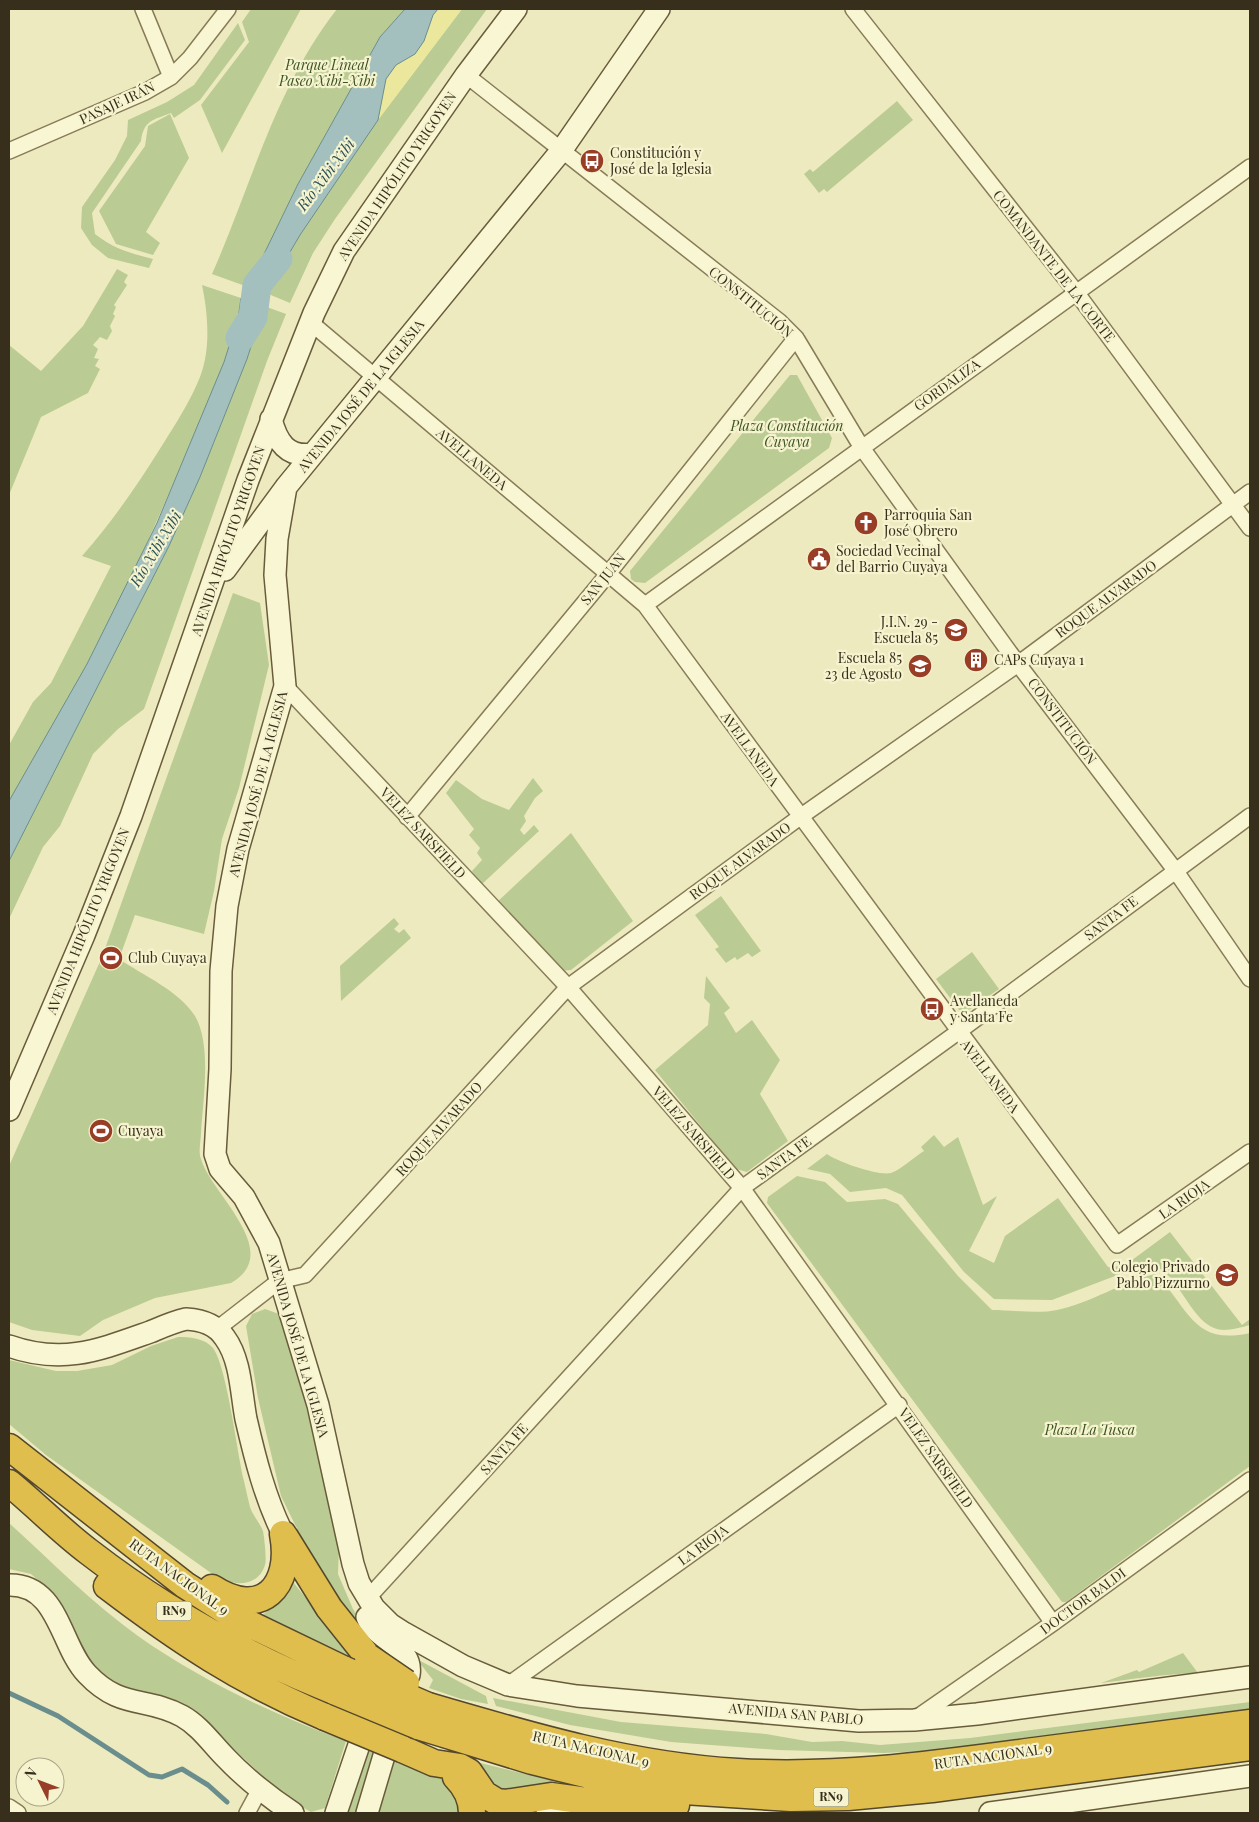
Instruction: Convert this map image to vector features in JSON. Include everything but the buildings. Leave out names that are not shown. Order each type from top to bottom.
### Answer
[{"type":"highway","name":"RUTA NACIONAL 9","points":[[9,1447],[185,1585],[341,1681]]},
{"type":"highway","name":"RN9","points":[[9,1483],[36,1505]]},
{"type":"highway","points":[[79,1501],[120,1521],[209,1587],[224,1596],[239,1601],[252,1601],[273,1590],[286,1564],[283,1534]]},
{"type":"highway","points":[[36,1505],[79,1561],[104,1583],[181,1642],[260,1688],[394,1749],[434,1763],[460,1767],[469,1772],[484,1794],[497,1802],[551,1796],[609,1802],[796,1811],[834,1811],[871,1807],[932,1790]]},
{"type":"highway","name":"RUTA NACIONAL 9","points":[[36,1505],[88,1551],[183,1617],[297,1676],[341,1681],[419,1699],[603,1754],[646,1762],[739,1772],[844,1772],[967,1760],[1250,1723]]},
{"type":"highway","points":[[283,1534],[329,1608],[381,1652],[419,1699]]},
{"type":"highway","name":"RUTA NACIONAL 9","points":[[419,1699],[566,1770],[684,1791],[737,1796],[848,1797],[932,1790],[1250,1747]]},
{"type":"highway","points":[[434,1763],[457,1778],[464,1786],[470,1799],[472,1813]]},
{"type":"main road","name":"AVENIDA HIPÓLITO YRIGOYEN","points":[[9,1110],[84,935],[131,816],[213,586],[248,480],[310,322],[344,251],[466,75],[516,9]]},
{"type":"main road","name":"AVENIDA JOSÉ DE LA IGLESIA","points":[[367,1599],[359,1583],[351,1555],[318,1405],[269,1243],[244,1197],[220,1169],[215,1154],[220,1069],[221,971],[227,906],[238,849],[284,686],[275,575],[277,539],[286,487],[561,151],[659,9]]},
{"type":"main road","points":[[271,419],[276,438],[281,445],[295,454],[313,454]]},
{"type":"main road","points":[[248,480],[245,512],[250,535],[275,575]]},
{"type":"main road","points":[[213,586],[286,487]]},
{"type":"main road","points":[[9,1346],[44,1355],[70,1356],[101,1349],[186,1319],[196,1320],[217,1329],[230,1346],[237,1366],[247,1419],[265,1492],[283,1534]]},
{"type":"main road","points":[[9,1585],[30,1589],[46,1601],[58,1620],[76,1659],[96,1684],[125,1700],[162,1708],[182,1716],[194,1724],[226,1759],[260,1789],[293,1813]]},
{"type":"main road","points":[[367,1599],[368,1619],[377,1632],[381,1652]]},
{"type":"main road","name":"AVENIDA SAN PABLO","points":[[367,1599],[390,1624],[464,1666],[508,1685],[635,1702],[858,1721],[914,1720],[977,1714],[1250,1677]]},
{"type":"main road","points":[[336,1813],[362,1739]]},
{"type":"main road","points":[[367,1813],[394,1749]]},
{"type":"main road","points":[[990,1813],[1250,1776]]},
{"type":"main road","points":[[500,1813],[528,1799],[576,1813]]},
{"type":"street","points":[[143,9],[171,77]]},
{"type":"street","name":"PASAJE IRÁN","points":[[9,151],[145,92],[171,77],[190,58],[228,9]]},
{"type":"street","name":"COMANDANTE DE LA CORTE","points":[[853,9],[1076,292],[1250,528]]},
{"type":"street","name":"CONSTITUCIÓN","points":[[466,75],[780,322],[796,338],[862,448],[1018,664],[1175,870],[1250,978]]},
{"type":"street","name":"GORDALIZA","points":[[645,605],[1250,167]]},
{"type":"street","name":"AVELLANEDA","points":[[310,322],[645,605],[1117,1246]]},
{"type":"street","name":"SAN JUAN","points":[[407,817],[608,574],[796,338]]},
{"type":"street","name":"ROQUE ALVARADO","points":[[279,1281],[305,1275],[568,987],[800,817],[1018,664],[1250,492]]},
{"type":"street","name":"VELEZ SARSFIELD","points":[[284,686],[568,987],[742,1188],[899,1405],[1053,1623]]},
{"type":"street","name":"SANTA FE","points":[[367,1599],[742,1188],[958,1032],[1250,816]]},
{"type":"street","name":"LA RIOJA","points":[[1117,1246],[1250,1152]]},
{"type":"street","points":[[217,1329],[279,1281]]},
{"type":"street","name":"LA RIOJA","points":[[508,1685],[899,1405]]},
{"type":"street","name":"DOCTOR BALDI","points":[[914,1720],[1053,1623],[1250,1480]]},
{"type":"street","points":[[247,1813],[260,1789]]},
{"type":"street","points":[[9,1806],[18,1813]]},
{"type":"green space","points":[[251,9],[301,9],[222,153],[201,105],[249,42],[242,22]]},
{"type":"green space","name":"Parque Lineal Paseo Xibi-Xibi","points":[[337,9],[405,9],[380,37],[298,184],[248,287],[212,274],[281,104],[315,39]]},
{"type":"green space","name":"Parque Lineal Paseo Xibi-Xibi","points":[[462,9],[487,9],[335,219],[313,253],[290,303],[266,293],[300,235],[368,133]]},
{"type":"green space","points":[[238,23],[245,40],[200,100],[174,118],[171,113],[154,119],[147,125],[142,134],[141,141],[92,213],[95,234],[116,247],[153,259],[149,268],[108,258],[92,245],[81,228],[82,207],[115,160],[127,136],[128,120],[167,102],[194,85]]},
{"type":"green space","points":[[897,101],[913,120],[827,192],[824,189],[819,193],[804,174],[810,169],[813,172]]},
{"type":"green space","points":[[170,114],[189,158],[146,232],[160,243],[153,255],[116,244],[99,211],[145,146],[148,126]]},
{"type":"green space","points":[[117,269],[128,275],[124,282],[127,285],[114,305],[116,307],[113,314],[115,316],[110,326],[112,331],[107,340],[100,337],[93,345],[98,349],[94,358],[99,359],[95,366],[100,369],[88,393],[41,417],[9,495],[9,345],[41,371],[83,326]]},
{"type":"green space","points":[[202,285],[241,298],[227,354],[161,513],[113,614],[61,713],[9,801],[9,745],[33,702],[51,683],[111,566],[82,556],[115,516],[144,473],[183,411],[200,377],[207,343],[206,308]]},
{"type":"green space","points":[[264,306],[286,314],[267,361],[144,709],[118,729],[93,754],[60,826],[43,847],[9,919],[9,861],[169,546],[200,477],[247,359]]},
{"type":"green space","name":"Plaza Constitución Cuyaya","points":[[790,375],[797,375],[832,438],[829,448],[645,583],[635,582],[631,579],[630,571]]},
{"type":"green space","name":"Club Cuyaya","points":[[233,593],[260,603],[269,665],[239,788],[222,839],[214,891],[204,934],[135,915],[119,959],[170,991],[188,1007],[195,1016],[200,1028],[205,1057],[205,1073],[200,1156],[207,1173],[240,1222],[248,1239],[250,1255],[246,1270],[231,1283],[155,1298],[103,1320],[80,1336],[32,1330],[9,1322],[9,1166],[102,957]]},
{"type":"green space","points":[[533,778],[543,791],[535,798],[524,816],[526,821],[520,830],[524,835],[534,825],[539,831],[481,885],[472,871],[482,860],[477,853],[480,848],[469,835],[474,829],[446,793],[456,780],[482,799],[509,810]]},
{"type":"green space","points":[[571,833],[633,921],[571,970],[560,971],[497,902]]},
{"type":"green space","points":[[721,896],[761,951],[752,957],[748,953],[737,960],[735,957],[726,963],[715,949],[719,947],[695,915]]},
{"type":"green space","points":[[394,918],[399,924],[394,929],[399,933],[404,929],[411,938],[341,1001],[340,966]]},
{"type":"green space","points":[[972,952],[999,989],[966,1012],[959,1010],[936,979]]},
{"type":"green space","points":[[706,976],[730,1008],[724,1013],[736,1033],[752,1020],[780,1060],[760,1094],[788,1141],[747,1172],[736,1169],[655,1070],[708,1025],[710,1004],[704,998]]},
{"type":"green space","points":[[934,1135],[944,1147],[958,1137],[983,1205],[997,1196],[969,1251],[994,1263],[1005,1236],[1058,1198],[1108,1267],[1124,1266],[1170,1232],[1242,1325],[1250,1319],[1250,1325],[1227,1330],[1213,1328],[1195,1312],[1172,1279],[1154,1266],[1136,1268],[1052,1300],[994,1299],[964,1272],[902,1195],[886,1188],[850,1192],[830,1174],[807,1169],[827,1154],[858,1168],[891,1173],[924,1151],[921,1147]]},
{"type":"green space","name":"Plaza La Tusca","points":[[797,1176],[825,1182],[847,1202],[885,1199],[898,1204],[958,1276],[992,1310],[1034,1312],[1057,1310],[1082,1303],[1130,1282],[1155,1274],[1185,1311],[1204,1329],[1216,1334],[1231,1336],[1250,1333],[1250,1466],[1066,1602],[1062,1602],[767,1203],[768,1197]]},
{"type":"green space","points":[[265,1309],[279,1314],[288,1328],[339,1547],[338,1574],[353,1609],[378,1650],[354,1624],[306,1547],[281,1496],[258,1398],[246,1326],[252,1314]]},
{"type":"green space","points":[[178,1337],[197,1339],[210,1345],[218,1358],[223,1373],[250,1507],[263,1531],[265,1542],[266,1563],[262,1572],[252,1581],[238,1583],[218,1578],[46,1455],[9,1424],[9,1360],[56,1371],[77,1371],[112,1365],[151,1346]]},
{"type":"green space","points":[[9,1523],[104,1610],[162,1652],[212,1682],[265,1708],[346,1741],[325,1808],[311,1812],[286,1798],[203,1720],[109,1684],[91,1664],[59,1599],[31,1574],[9,1569]]},
{"type":"green space","points":[[293,1582],[360,1665],[260,1617],[280,1600]]},
{"type":"green space","points":[[1183,1653],[1198,1673],[1101,1683],[1137,1670],[1139,1672]]},
{"type":"green space","points":[[413,1657],[486,1696],[488,1704],[461,1699],[429,1688],[433,1680],[422,1666],[411,1659]]},
{"type":"green space","points":[[493,1698],[621,1722],[766,1734],[812,1742],[842,1741],[880,1745],[970,1738],[1250,1702],[1250,1711],[945,1750],[884,1753],[778,1750],[671,1742],[570,1725],[496,1706]]},
{"type":"green space","points":[[366,1750],[377,1754],[357,1813],[349,1813],[347,1808]]},
{"type":"green space","points":[[456,1757],[517,1772],[579,1784],[551,1785],[501,1793]]},
{"type":"green space","points":[[391,1758],[451,1781],[468,1813],[373,1813]]},
{"type":"sand","points":[[438,9],[462,9],[378,120],[387,77],[396,65],[419,47]]},
{"type":"water","points":[[405,9],[438,9],[433,15],[424,41],[415,54],[396,65],[386,79],[378,120],[300,235],[266,293],[248,287],[298,184],[380,37]]},
{"type":"water","points":[[241,298],[264,306],[247,359],[200,477],[169,546],[9,861],[9,801],[87,664],[157,523],[224,362],[238,318]]},
{"type":"waterway","name":"Río Xibi Xibi","points":[[240,338],[253,317],[257,285],[278,259]]},
{"type":"waterway","points":[[9,1693],[58,1716],[149,1775],[162,1777],[182,1769],[208,1785],[227,1802]]},
{"type":"place","name":"Constitución y José de la Iglesia","points":[[592,161]]},
{"type":"place","name":"Parroquia San José Obrero","points":[[866,523]]},
{"type":"place","name":"Sociedad Vecinal del Barrio Cuyaya","points":[[819,559]]},
{"type":"place","name":"J.I.N. 29 - Escuela 85","points":[[956,630]]},
{"type":"place","name":"CAPs Cuyaya 1","points":[[976,660]]},
{"type":"place","name":"Escuela 85 23 de Agosto","points":[[920,666]]},
{"type":"place","name":"Club Cuyaya","points":[[111,958]]},
{"type":"place","name":"Avellaneda y Santa Fe","points":[[932,1009]]},
{"type":"place","name":"Cuyaya","points":[[101,1131]]},
{"type":"place","name":"Colegio Privado Pablo Pizzurno","points":[[1227,1275]]}]
